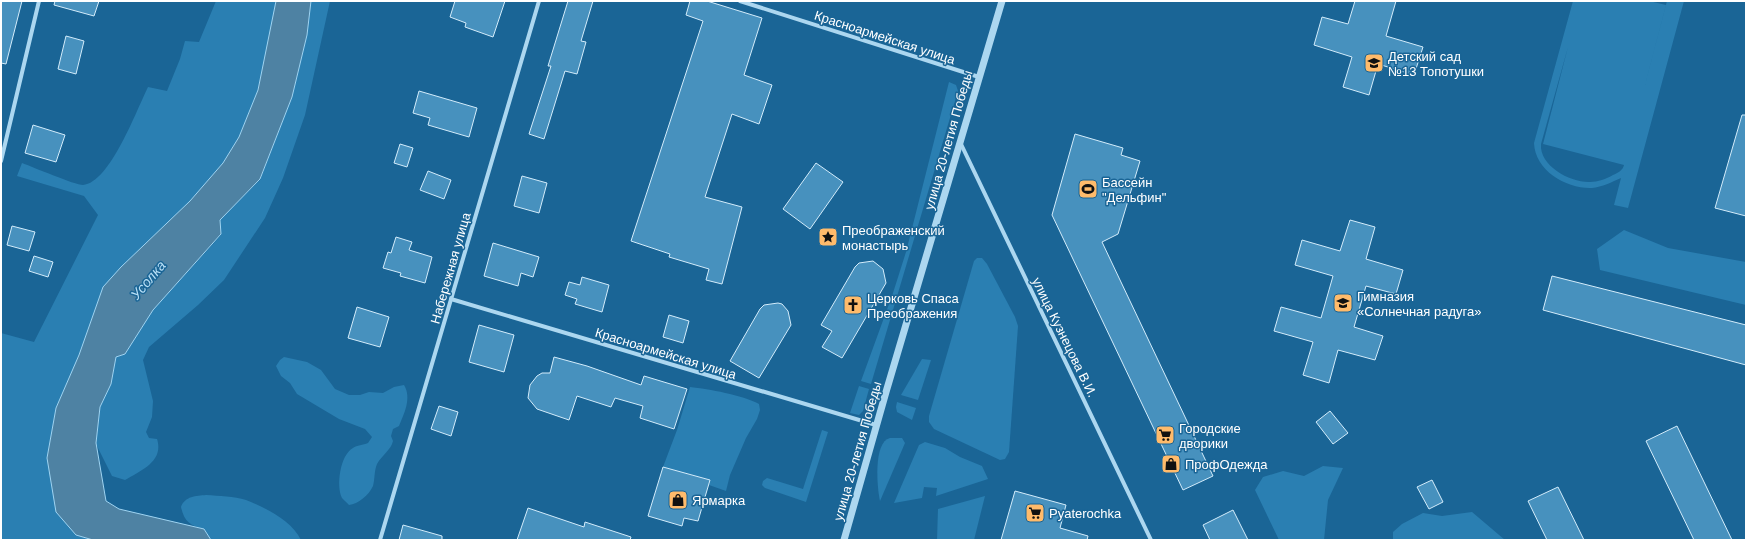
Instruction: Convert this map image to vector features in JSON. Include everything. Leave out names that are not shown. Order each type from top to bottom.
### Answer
[{"type":"street","points":[[1,160],[39,1]]},
{"type":"street","name":"Набережная улица","points":[[380,540],[539,1]]},
{"type":"street","name":"Красноармейская улица","points":[[740,1],[979,77]]},
{"type":"street","name":"улица 20-летия Победы","points":[[844,540],[876,425],[1002,1]]},
{"type":"street","name":"улица Кузнецова В.И.","points":[[960,142],[1151,540]]},
{"type":"street","name":"Красноармейская улица","points":[[451,299],[876,425]]},
{"type":"shaded area","points":[[216,1],[275,1],[275,13],[258,90],[239,137],[223,163],[190,201],[121,267],[56,408],[47,458],[76,535],[93,540],[1,540],[1,333],[34,342],[98,215],[84,196],[17,176],[22,163],[79,184],[83,185],[93,181],[103,172],[122,144],[148,87],[167,91],[180,59],[185,41],[199,42]]},
{"type":"shaded area","points":[[311,1],[330,1],[305,115],[283,178],[265,218],[224,280],[198,305],[149,347],[143,360],[153,401],[152,417],[146,432],[149,438],[157,439],[157,453],[150,464],[125,480],[112,476],[96,444],[100,407],[111,384],[116,357],[125,354],[153,310],[221,235],[219,220],[260,180],[292,97],[307,35]]},
{"type":"shaded area","points":[[1573,1],[1649,1],[1666,5],[1667,1],[1684,1],[1628,208],[1614,205],[1621,178],[1592,188],[1582,188],[1563,182],[1546,170],[1540,162],[1534,143]],"holes":[[[1568,47],[1543,144],[1624,165],[1620,171],[1605,179],[1593,182],[1582,182],[1574,180],[1558,172],[1545,159],[1541,144]]]},
{"type":"shaded area","points":[[949,82],[956,85],[958,91],[871,384],[861,381],[893,293],[906,252]]},
{"type":"shaded area","points":[[1624,230],[1668,248],[1746,262],[1746,305],[1600,270],[1597,249]]},
{"type":"shaded area","points":[[977,258],[982,258],[987,264],[1015,317],[1018,326],[1009,452],[1005,459],[1000,460],[934,429],[929,422],[929,416],[974,261]]},
{"type":"shaded area","points":[[284,357],[307,362],[321,370],[335,389],[349,395],[360,395],[369,392],[383,393],[394,387],[404,385],[407,395],[406,406],[399,426],[393,429],[391,436],[393,441],[392,444],[377,464],[374,483],[369,493],[356,503],[349,505],[342,498],[339,486],[340,471],[345,457],[349,452],[355,447],[368,443],[372,437],[365,429],[339,419],[297,394],[290,383],[281,376],[276,366]]},
{"type":"shaded area","points":[[922,359],[931,360],[918,400],[901,395]]},
{"type":"shaded area","points":[[859,386],[869,389],[863,411],[859,415],[850,413]]},
{"type":"shaded area","points":[[690,387],[735,395],[759,404],[760,410],[757,419],[746,438],[730,475],[726,491],[709,485],[710,480],[663,467],[677,430]]},
{"type":"shaded area","points":[[897,402],[916,408],[912,420],[897,412]]},
{"type":"shaded area","points":[[822,430],[828,432],[806,502],[765,488],[762,485],[763,481],[767,478],[803,489]]},
{"type":"shaded area","points":[[890,438],[902,438],[905,443],[880,501],[877,476],[879,456],[885,441]]},
{"type":"shaded area","points":[[925,442],[945,448],[960,457],[982,466],[988,479],[936,496],[937,488],[924,487],[922,498],[894,503],[919,445]]},
{"type":"shaded area","points":[[1323,466],[1343,468],[1328,500],[1324,540],[1279,540],[1255,490],[1263,477],[1283,471],[1304,476]]},
{"type":"shaded area","points":[[195,496],[226,496],[246,500],[262,507],[291,526],[301,540],[211,540],[204,529],[188,522],[181,507],[188,499]]},
{"type":"shaded area","points":[[985,496],[974,540],[937,540],[938,509]]},
{"type":"shaded area","points":[[1472,512],[1505,540],[1393,540],[1393,532],[1402,524],[1423,513],[1442,516]]},
{"type":"water","name":"Усолка","points":[[276,1],[311,1],[307,35],[292,97],[260,179],[220,220],[221,234],[153,310],[125,354],[116,357],[111,384],[100,407],[96,443],[106,501],[119,509],[204,529],[211,540],[93,540],[76,535],[56,512],[47,458],[56,408],[79,355],[103,287],[121,267],[190,201],[223,163],[239,137],[258,90]]},
{"type":"building","points":[[1,1],[22,1],[6,64],[1,63]]},
{"type":"building","points":[[55,1],[99,1],[94,16],[54,5]]},
{"type":"building","points":[[455,1],[505,1],[493,37],[465,27],[466,23],[450,17]]},
{"type":"building","points":[[568,1],[593,1],[581,41],[586,42],[577,74],[565,71],[544,139],[529,134],[551,66],[548,66]]},
{"type":"building","points":[[690,1],[707,1],[762,18],[744,75],[772,85],[759,124],[732,114],[705,197],[742,207],[722,284],[706,280],[709,269],[669,257],[670,254],[631,241],[703,21],[686,15]]},
{"type":"building","points":[[1355,1],[1396,1],[1386,36],[1423,47],[1414,75],[1378,64],[1369,95],[1343,87],[1352,57],[1314,45],[1322,17],[1348,24]]},
{"type":"building","points":[[66,36],[84,41],[76,74],[58,69]]},
{"type":"building","points":[[419,91],[477,108],[469,137],[428,125],[430,118],[413,113]]},
{"type":"building","points":[[1742,115],[1746,115],[1746,216],[1715,208]]},
{"type":"building","points":[[33,125],[65,135],[56,162],[25,153]]},
{"type":"building","points":[[1075,134],[1123,148],[1121,155],[1140,161],[1118,234],[1102,242],[1213,476],[1183,490],[1052,215]]},
{"type":"building","points":[[400,144],[413,148],[407,167],[394,163]]},
{"type":"building","points":[[816,163],[843,182],[810,229],[783,209]]},
{"type":"building","points":[[428,171],[451,180],[444,199],[420,190]]},
{"type":"building","points":[[522,176],[547,183],[539,213],[514,206]]},
{"type":"building","name":"Гимназия «Солнечная радуга»","points":[[1350,220],[1375,227],[1366,259],[1403,270],[1396,294],[1366,286],[1354,327],[1383,336],[1375,360],[1338,350],[1329,383],[1303,375],[1313,342],[1274,331],[1281,307],[1321,318],[1333,276],[1295,265],[1302,240],[1340,251]]},
{"type":"building","points":[[12,226],[35,232],[29,251],[7,245]]},
{"type":"building","points":[[396,237],[412,242],[409,250],[432,257],[425,283],[400,276],[401,273],[383,268],[388,252],[391,253]]},
{"type":"building","points":[[493,243],[539,257],[533,277],[521,273],[518,286],[484,276]]},
{"type":"building","points":[[34,256],[53,262],[48,277],[29,271]]},
{"type":"building","name":"Церковь Спаса Преображения","points":[[873,261],[883,269],[886,283],[842,358],[822,347],[832,331],[821,325],[855,267],[859,263]]},
{"type":"building","points":[[1552,276],[1746,325],[1746,365],[1543,310]]},
{"type":"building","points":[[582,277],[609,285],[602,312],[575,304],[577,299],[565,295],[569,282],[580,285]]},
{"type":"building","points":[[778,303],[782,304],[788,311],[791,325],[759,378],[730,361],[760,309],[764,305]]},
{"type":"building","points":[[357,307],[389,317],[380,347],[348,338]]},
{"type":"building","points":[[669,315],[689,321],[683,343],[663,337]]},
{"type":"building","points":[[479,325],[514,335],[504,372],[469,362]]},
{"type":"building","points":[[554,357],[587,366],[641,385],[644,376],[687,389],[674,429],[640,418],[643,406],[615,398],[611,407],[577,396],[569,420],[537,409],[528,398],[530,385],[537,376],[542,373],[550,373]]},
{"type":"building","points":[[439,406],[458,412],[451,436],[431,429]]},
{"type":"building","points":[[1330,411],[1348,433],[1333,444],[1316,422]]},
{"type":"building","points":[[1677,426],[1732,540],[1694,540],[1646,441]]},
{"type":"building","name":"Ярмарка","points":[[663,467],[710,480],[698,521],[684,518],[682,526],[648,516]]},
{"type":"building","points":[[1432,480],[1443,502],[1429,509],[1417,487]]},
{"type":"building","points":[[1558,487],[1584,540],[1547,540],[1528,501]]},
{"type":"building","points":[[1015,491],[1066,505],[1060,528],[1088,536],[1087,540],[1001,540]]},
{"type":"building","points":[[528,508],[584,527],[585,522],[631,537],[630,540],[517,540]]},
{"type":"building","points":[[1233,510],[1248,540],[1210,540],[1203,525]]},
{"type":"building","points":[[403,525],[442,536],[442,540],[399,540]]},
{"type":"place","name":"Детский сад №13 Топотушки","points":[[1374,63]]},
{"type":"place","name":"Бассейн \"Дельфин\"","points":[[1088,189]]},
{"type":"place","name":"Преображенский монастырь","points":[[828,237]]},
{"type":"place","name":"Гимназия «Солнечная радуга»","points":[[1343,303]]},
{"type":"place","name":"Церковь Спаса Преображения","points":[[853,305]]},
{"type":"place","name":"Городские дворики","points":[[1165,435]]},
{"type":"place","name":"ПрофОдежда","points":[[1171,464]]},
{"type":"place","name":"Ярмарка","points":[[678,500]]},
{"type":"place","name":"Pyaterochka","points":[[1035,513]]}]
